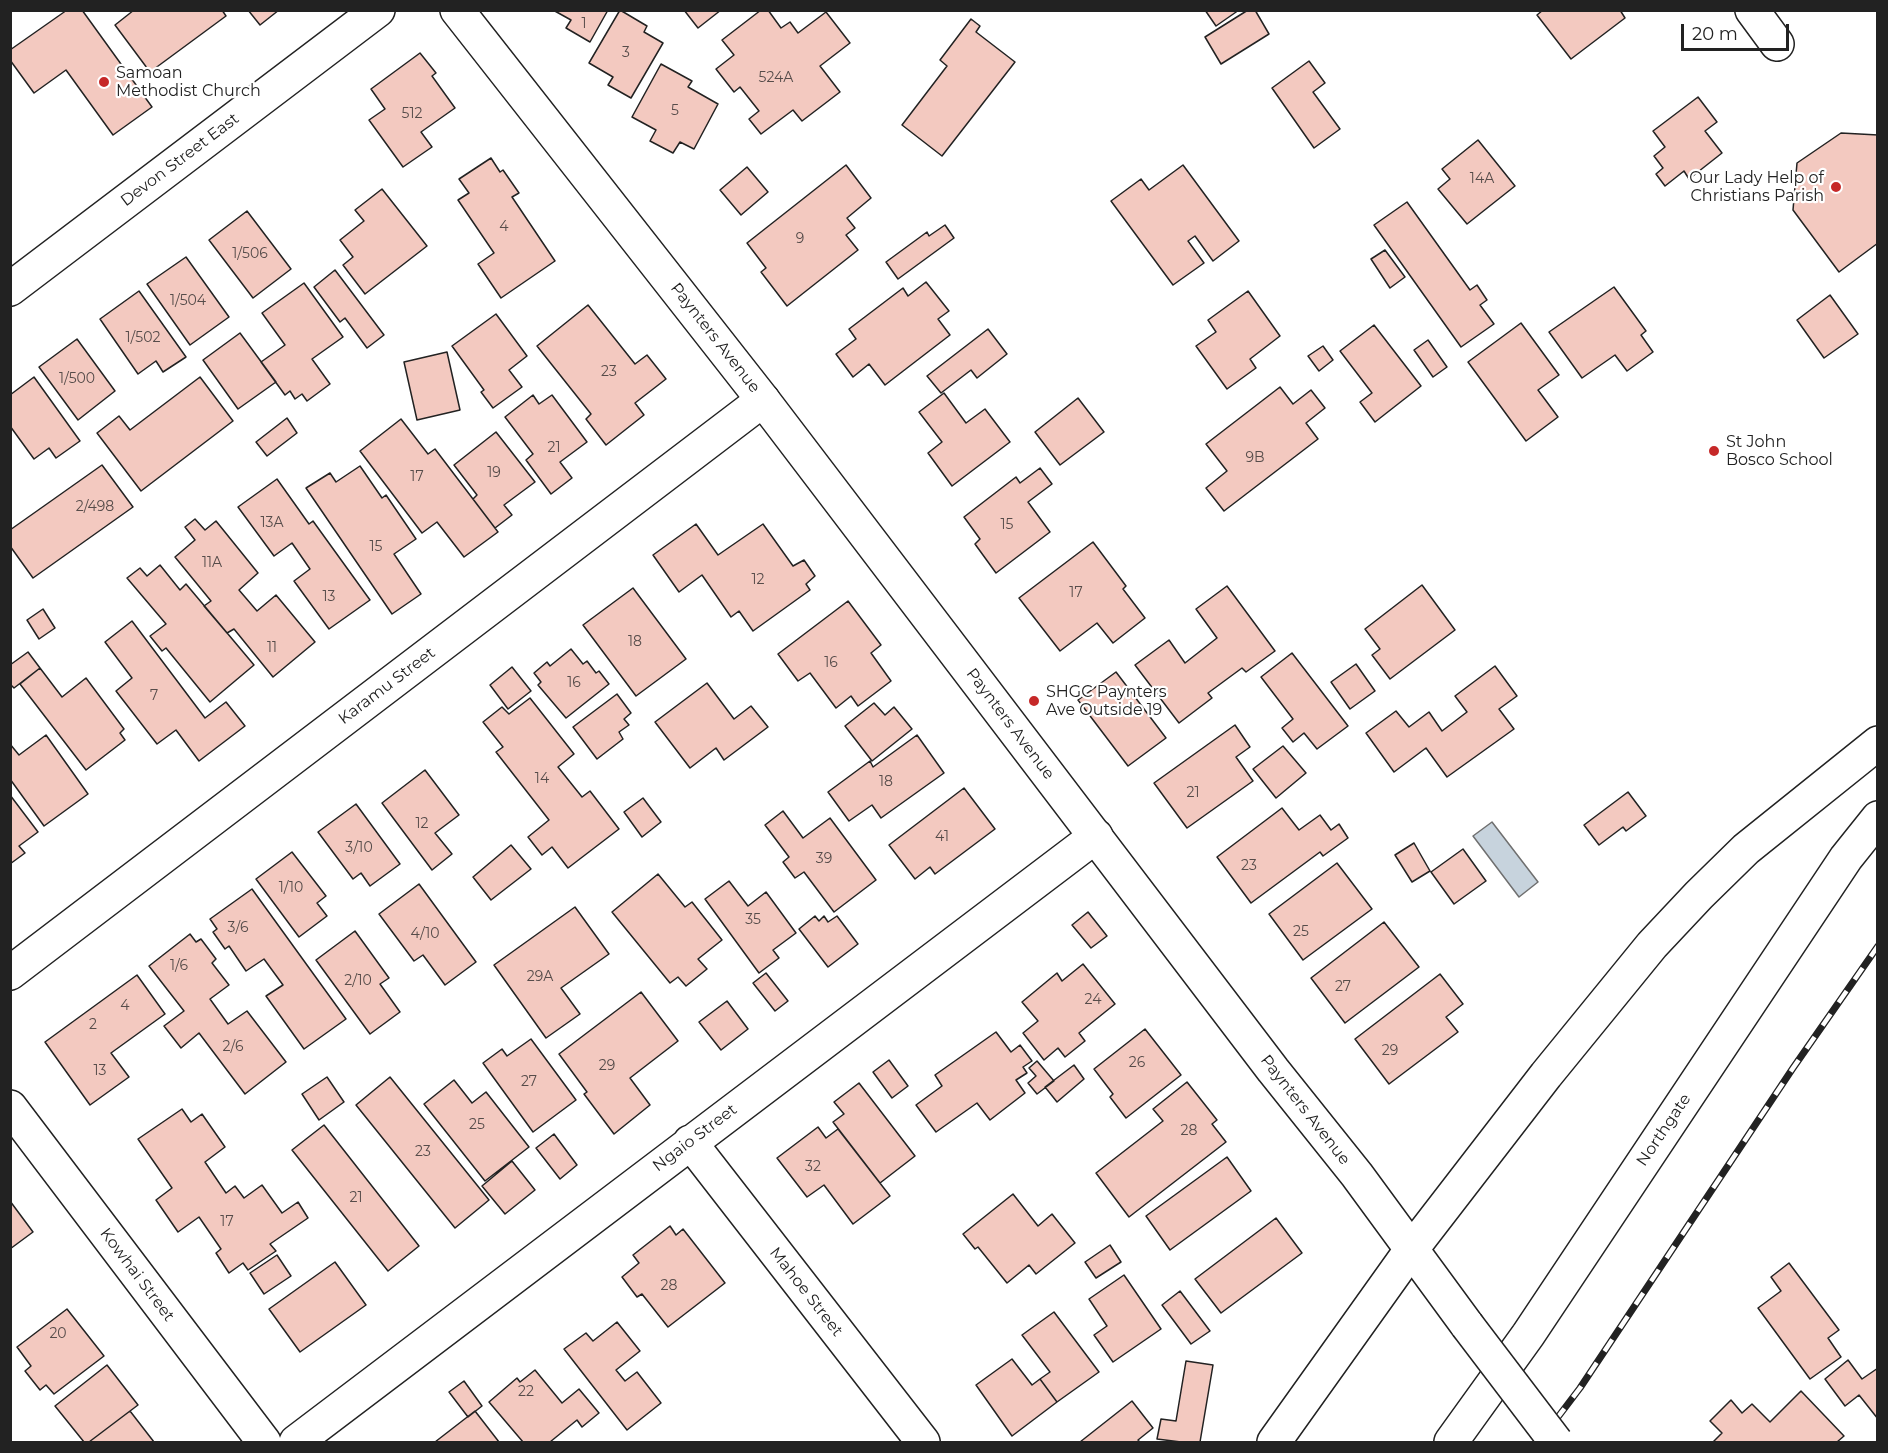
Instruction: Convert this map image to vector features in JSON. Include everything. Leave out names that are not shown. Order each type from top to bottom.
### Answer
[{"type":"main road","name":"Devon Street East","points":[[10,289],[378,10]]},
{"type":"main road","name":"Paynters Avenue","points":[[457,10],[763,400],[1273,1070],[1357,1175],[1410,1250],[1556,1443]]},
{"type":"main road","points":[[1752,10],[1777,44]]},
{"type":"main road","name":"Karamu Street","points":[[10,973],[763,400]]},
{"type":"main road","points":[[1274,1443],[1410,1250],[1652,945],[1746,849],[1878,743]]},
{"type":"main road","name":"Northgate","points":[[1451,1443],[1534,1325],[1846,858],[1878,818]]},
{"type":"main road","name":"Ngaio Street","points":[[296,1443],[1096,836]]},
{"type":"main road","name":"Kowhai Street","points":[[10,1107],[264,1443]]},
{"type":"main road","name":"Mahoe Street","points":[[690,1142],[923,1443]]},
{"type":"shaded area","points":[[1492,822],[1538,882],[1519,897],[1473,836]]},
{"type":"building","name":"Samoan Methodist Church","points":[[67,10],[82,10],[152,107],[113,135],[66,70],[34,93],[10,60],[10,50]]},
{"type":"building","points":[[134,10],[222,10],[226,16],[150,72],[115,25]]},
{"type":"building","points":[[248,10],[279,10],[260,25]]},
{"type":"building","points":[[553,10],[608,10],[590,42],[566,28],[571,20]]},
{"type":"building","points":[[620,10],[647,26],[644,32],[663,43],[631,98],[608,85],[613,77],[589,63]]},
{"type":"building","points":[[684,10],[721,10],[698,28]]},
{"type":"building","points":[[761,10],[768,10],[781,28],[790,22],[798,33],[826,12],[850,43],[820,66],[840,92],[802,121],[793,110],[761,134],[749,119],[759,111],[740,87],[734,92],[716,69],[734,55],[722,40]]},
{"type":"building","points":[[1205,10],[1239,10],[1216,26]]},
{"type":"building","points":[[1248,10],[1255,10],[1269,34],[1221,64],[1205,37]]},
{"type":"building","points":[[1543,10],[1620,10],[1625,18],[1571,59],[1537,15]]},
{"type":"building","points":[[971,19],[980,26],[976,32],[1015,62],[942,156],[902,125],[947,66],[940,60]]},
{"type":"building","points":[[420,53],[436,73],[432,76],[455,108],[421,132],[432,147],[403,167],[369,120],[385,109],[371,89]]},
{"type":"building","points":[[1309,61],[1325,83],[1313,92],[1340,129],[1314,148],[1272,88]]},
{"type":"building","points":[[661,64],[692,81],[688,87],[718,104],[694,149],[680,142],[673,153],[650,141],[656,130],[632,117]]},
{"type":"building","points":[[1698,97],[1717,122],[1705,131],[1722,153],[1689,179],[1684,171],[1665,186],[1656,174],[1663,168],[1654,156],[1665,147],[1653,131]]},
{"type":"building","name":"Our Lady Help of Christians Parish","points":[[1841,133],[1878,135],[1878,243],[1839,272],[1793,210],[1797,163]]},
{"type":"building","points":[[1478,140],[1515,186],[1467,224],[1438,189],[1450,179],[1442,169]]},
{"type":"building","points":[[491,158],[500,172],[503,170],[519,193],[512,197],[555,261],[501,298],[478,264],[494,253],[458,200],[469,193],[459,179]]},
{"type":"building","points":[[846,165],[871,198],[847,218],[855,228],[846,235],[858,250],[787,306],[761,272],[766,268],[747,243]]},
{"type":"building","points":[[1183,165],[1239,241],[1213,261],[1195,236],[1188,241],[1204,263],[1173,285],[1111,201],[1141,179],[1149,190]]},
{"type":"building","points":[[747,167],[768,192],[741,215],[720,190]]},
{"type":"building","points":[[382,189],[427,246],[365,294],[343,265],[353,257],[340,240],[364,221],[355,210]]},
{"type":"building","points":[[1407,202],[1470,290],[1477,285],[1487,300],[1480,305],[1494,324],[1461,347],[1374,225]]},
{"type":"building","points":[[247,211],[291,269],[253,298],[209,240]]},
{"type":"building","points":[[945,225],[954,238],[898,279],[886,262],[927,232],[929,236]]},
{"type":"building","points":[[1385,250],[1405,277],[1390,288],[1371,259]]},
{"type":"building","points":[[186,257],[229,317],[190,345],[147,284]]},
{"type":"building","points":[[335,270],[384,335],[367,348],[345,318],[340,322],[314,287]]},
{"type":"building","points":[[926,282],[949,311],[938,319],[950,335],[885,385],[869,364],[853,377],[836,354],[856,339],[849,329],[903,288],[908,296]]},
{"type":"building","points":[[304,283],[343,337],[312,359],[330,384],[307,401],[302,394],[295,399],[290,391],[285,395],[261,362],[285,345],[262,313]]},
{"type":"building","points":[[1614,287],[1646,331],[1641,335],[1653,352],[1627,371],[1615,355],[1582,378],[1549,332]]},
{"type":"building","points":[[139,291],[186,357],[163,372],[156,361],[138,374],[100,319]]},
{"type":"building","points":[[1248,291],[1280,336],[1250,359],[1256,368],[1227,389],[1196,346],[1216,332],[1208,320]]},
{"type":"building","points":[[1830,295],[1858,334],[1824,358],[1797,320]]},
{"type":"building","points":[[588,305],[635,364],[647,355],[666,379],[635,403],[644,415],[606,445],[586,419],[591,414],[537,346]]},
{"type":"building","points":[[496,314],[527,356],[509,370],[522,387],[493,408],[481,392],[484,390],[452,346]]},
{"type":"building","points":[[1521,323],[1559,375],[1538,390],[1558,417],[1526,441],[1468,362]]},
{"type":"building","points":[[1374,325],[1421,386],[1375,422],[1360,402],[1372,393],[1340,351]]},
{"type":"building","points":[[988,329],[1007,354],[977,378],[971,370],[941,393],[927,376]]},
{"type":"building","points":[[240,333],[276,382],[238,409],[203,360]]},
{"type":"building","points":[[77,339],[115,391],[78,420],[39,367]]},
{"type":"building","points":[[1428,340],[1447,367],[1433,377],[1414,350]]},
{"type":"building","points":[[1323,346],[1333,360],[1319,371],[1308,356]]},
{"type":"building","points":[[447,352],[460,410],[417,420],[404,362]]},
{"type":"building","points":[[34,377],[80,441],[56,458],[49,448],[34,459],[10,426],[10,395]]},
{"type":"building","points":[[200,377],[233,421],[141,491],[97,433],[119,416],[130,430]]},
{"type":"building","points":[[1280,387],[1293,404],[1311,390],[1325,408],[1306,423],[1318,439],[1224,511],[1206,488],[1227,471],[1206,444]]},
{"type":"building","points":[[944,393],[966,423],[985,409],[1010,442],[952,486],[928,453],[942,442],[919,412]]},
{"type":"building","points":[[533,395],[539,404],[552,395],[587,442],[560,462],[572,478],[551,494],[526,460],[533,454],[505,417]]},
{"type":"building","points":[[1078,398],[1104,432],[1060,465],[1035,432]]},
{"type":"building","points":[[287,418],[297,433],[267,456],[256,442]]},
{"type":"building","points":[[401,419],[428,454],[435,449],[498,532],[464,557],[437,522],[422,533],[360,451]]},
{"type":"building","points":[[496,432],[535,482],[504,505],[512,515],[495,528],[473,499],[477,495],[454,465]]},
{"type":"building","points":[[102,465],[133,507],[33,578],[10,546],[10,530]]},
{"type":"building","points":[[360,466],[382,498],[386,495],[416,539],[394,554],[421,594],[392,614],[306,488],[330,473],[336,482]]},
{"type":"building","points":[[1040,468],[1052,484],[1028,502],[1050,532],[996,573],[975,544],[980,539],[964,517],[1016,477],[1020,483]]},
{"type":"building","points":[[277,479],[309,524],[313,521],[370,600],[329,629],[294,581],[310,569],[292,543],[274,556],[238,507]]},
{"type":"building","points":[[195,519],[205,530],[216,521],[258,573],[239,590],[257,611],[276,595],[315,642],[273,677],[234,629],[227,633],[204,606],[211,601],[175,557],[195,540],[185,527]]},
{"type":"building","points":[[696,524],[718,555],[763,524],[793,566],[804,560],[815,576],[806,584],[810,590],[753,631],[739,611],[731,617],[702,575],[679,592],[653,555]]},
{"type":"building","points":[[1093,542],[1126,586],[1123,589],[1145,618],[1113,643],[1097,623],[1060,651],[1019,598]]},
{"type":"building","points":[[160,565],[180,590],[186,584],[254,665],[210,702],[166,648],[162,651],[150,636],[166,624],[127,578],[140,568],[147,576]]},
{"type":"building","points":[[1422,585],[1455,630],[1390,679],[1372,655],[1380,649],[1365,629]]},
{"type":"building","points":[[1227,586],[1275,651],[1246,672],[1242,668],[1208,693],[1212,698],[1179,723],[1135,665],[1169,640],[1185,663],[1217,638],[1196,609]]},
{"type":"building","points":[[633,588],[686,659],[636,696],[583,625]]},
{"type":"building","points":[[848,601],[881,645],[871,653],[891,681],[858,706],[851,696],[836,708],[810,673],[798,681],[778,654]]},
{"type":"building","points":[[43,609],[55,628],[39,639],[27,620]]},
{"type":"building","points":[[132,621],[205,718],[226,702],[245,726],[199,761],[176,730],[157,744],[116,691],[132,678],[105,642]]},
{"type":"building","points":[[571,649],[583,664],[587,661],[609,684],[566,718],[538,685],[541,682],[534,673],[547,662],[550,666]]},
{"type":"building","points":[[28,652],[40,668],[14,688],[10,684],[10,665]]},
{"type":"building","points":[[1292,653],[1348,726],[1317,749],[1304,733],[1293,742],[1282,728],[1293,719],[1261,677]]},
{"type":"building","points":[[1356,664],[1375,691],[1350,709],[1331,682]]},
{"type":"building","points":[[1495,666],[1517,696],[1499,709],[1514,729],[1447,777],[1426,748],[1394,772],[1366,733],[1396,711],[1409,727],[1429,712],[1442,731],[1467,712],[1455,696]]},
{"type":"building","points":[[512,667],[531,691],[508,709],[490,685]]},
{"type":"building","points":[[40,668],[62,697],[86,678],[124,729],[120,733],[125,740],[86,770],[20,684]]},
{"type":"building","points":[[1116,672],[1166,738],[1128,766],[1078,700]]},
{"type":"building","points":[[707,683],[734,719],[751,706],[768,727],[724,760],[716,748],[690,768],[655,722]]},
{"type":"building","points":[[617,694],[631,713],[624,719],[629,725],[619,732],[623,739],[597,759],[573,727]]},
{"type":"building","points":[[530,698],[574,754],[558,767],[582,797],[590,791],[619,829],[568,868],[552,847],[542,855],[528,837],[549,820],[496,752],[503,747],[483,722],[502,707],[509,714]]},
{"type":"building","points":[[874,703],[885,715],[894,707],[912,729],[872,761],[845,726]]},
{"type":"building","points":[[1235,725],[1250,747],[1236,757],[1253,781],[1187,828],[1154,783]]},
{"type":"building","points":[[46,735],[88,794],[44,826],[10,779],[10,744],[19,755]]},
{"type":"building","points":[[917,735],[944,773],[881,818],[872,805],[849,821],[828,792],[870,761],[873,767]]},
{"type":"building","points":[[1283,746],[1306,773],[1276,798],[1253,769]]},
{"type":"building","points":[[425,770],[459,815],[435,833],[452,854],[432,870],[382,803]]},
{"type":"building","points":[[964,788],[995,829],[935,874],[930,867],[915,879],[889,845]]},
{"type":"building","points":[[1628,792],[1646,816],[1626,831],[1623,827],[1599,845],[1584,825]]},
{"type":"building","points":[[10,795],[38,832],[19,846],[25,853],[10,864]]},
{"type":"building","points":[[643,798],[661,822],[642,837],[624,812]]},
{"type":"building","points":[[356,804],[400,864],[370,886],[361,873],[353,879],[318,832]]},
{"type":"building","points":[[1282,808],[1299,830],[1320,815],[1331,830],[1339,824],[1348,838],[1323,856],[1320,852],[1251,903],[1217,857]]},
{"type":"building","points":[[783,811],[803,838],[830,818],[876,880],[834,912],[804,872],[795,878],[783,862],[789,857],[765,825]]},
{"type":"building","points":[[1414,843],[1430,871],[1412,882],[1395,855]]},
{"type":"building","points":[[511,845],[531,869],[491,900],[473,877]]},
{"type":"building","points":[[1463,849],[1486,881],[1454,904],[1431,872]]},
{"type":"building","points":[[292,852],[326,896],[317,903],[327,916],[299,937],[256,879]]},
{"type":"building","points":[[1337,863],[1372,909],[1303,960],[1269,914]]},
{"type":"building","points":[[658,874],[685,907],[692,902],[722,940],[698,959],[707,969],[686,986],[678,977],[670,983],[612,912]]},
{"type":"building","points":[[729,881],[748,906],[766,892],[796,933],[773,950],[779,958],[759,973],[705,899]]},
{"type":"building","points":[[419,884],[476,962],[445,985],[423,955],[414,961],[379,914]]},
{"type":"building","points":[[252,889],[346,1019],[304,1049],[266,996],[283,985],[264,959],[246,971],[229,946],[225,949],[213,932],[217,929],[210,919]]},
{"type":"building","points":[[575,907],[609,954],[561,988],[580,1014],[546,1038],[494,965]]},
{"type":"building","points":[[1088,912],[1107,936],[1091,948],[1072,925]]},
{"type":"building","points":[[815,916],[819,921],[824,916],[828,922],[837,916],[858,944],[828,967],[799,929]]},
{"type":"building","points":[[1384,922],[1419,967],[1345,1023],[1311,978]]},
{"type":"building","points":[[355,931],[389,978],[380,984],[400,1012],[370,1034],[316,960]]},
{"type":"building","points":[[190,934],[196,942],[201,939],[216,959],[212,963],[229,985],[210,999],[228,1024],[247,1011],[286,1062],[245,1094],[199,1033],[181,1048],[164,1026],[184,1011],[149,966]]},
{"type":"building","points":[[1083,964],[1115,1004],[1079,1033],[1085,1041],[1065,1057],[1058,1048],[1044,1060],[1023,1033],[1038,1021],[1022,1002],[1057,973],[1062,981]]},
{"type":"building","points":[[766,973],[788,1001],[775,1011],[753,983]]},
{"type":"building","points":[[1440,974],[1463,1004],[1446,1017],[1458,1032],[1389,1084],[1355,1039]]},
{"type":"building","points":[[137,975],[165,1014],[111,1053],[129,1077],[90,1105],[45,1042]]},
{"type":"building","points":[[641,992],[678,1041],[630,1078],[650,1105],[614,1134],[584,1094],[587,1092],[559,1054]]},
{"type":"building","points":[[727,1001],[748,1029],[721,1050],[699,1022]]},
{"type":"building","points":[[1145,1029],[1181,1075],[1126,1118],[1110,1097],[1113,1094],[1094,1069]]},
{"type":"building","points":[[996,1032],[1011,1052],[1020,1045],[1032,1061],[1023,1067],[1027,1073],[1016,1080],[1025,1093],[990,1120],[977,1103],[936,1132],[916,1105],[942,1086],[935,1075]]},
{"type":"building","points":[[531,1039],[576,1100],[533,1132],[483,1063],[502,1049],[507,1056]]},
{"type":"building","points":[[889,1060],[908,1086],[892,1098],[873,1072]]},
{"type":"building","points":[[1037,1061],[1054,1081],[1037,1094],[1028,1083],[1036,1076],[1029,1068]]},
{"type":"building","points":[[1074,1065],[1084,1079],[1057,1102],[1045,1087]]},
{"type":"building","points":[[327,1077],[344,1102],[319,1120],[302,1094]]},
{"type":"building","points":[[390,1077],[489,1200],[455,1228],[356,1105]]},
{"type":"building","points":[[454,1080],[472,1103],[486,1092],[529,1147],[485,1181],[424,1104]]},
{"type":"building","points":[[1187,1082],[1217,1120],[1212,1124],[1226,1142],[1129,1217],[1096,1173],[1163,1121],[1153,1109]]},
{"type":"building","points":[[859,1083],[915,1156],[880,1183],[833,1122],[844,1114],[834,1102]]},
{"type":"building","points":[[182,1109],[191,1122],[202,1114],[225,1147],[205,1162],[226,1193],[235,1186],[244,1198],[262,1185],[282,1213],[298,1202],[308,1218],[270,1244],[276,1251],[248,1270],[243,1263],[229,1273],[216,1253],[221,1249],[199,1217],[178,1232],[156,1200],[172,1188],[138,1139]]},
{"type":"building","points":[[324,1125],[419,1246],[388,1271],[292,1150]]},
{"type":"building","points":[[818,1127],[826,1138],[838,1129],[890,1196],[853,1224],[824,1185],[807,1197],[777,1158]]},
{"type":"building","points":[[554,1134],[577,1165],[560,1179],[536,1148]]},
{"type":"building","points":[[1227,1157],[1251,1191],[1170,1250],[1146,1216]]},
{"type":"building","points":[[512,1161],[535,1190],[505,1214],[482,1186]]},
{"type":"building","points":[[1013,1194],[1038,1226],[1052,1214],[1075,1243],[1036,1274],[1029,1265],[1007,1283],[978,1247],[975,1249],[963,1234]]},
{"type":"building","points":[[10,1201],[33,1232],[10,1249]]},
{"type":"building","points":[[1276,1218],[1302,1253],[1221,1313],[1195,1279]]},
{"type":"building","points":[[670,1226],[676,1235],[683,1229],[725,1283],[668,1327],[642,1294],[637,1297],[622,1277],[639,1263],[633,1255]]},
{"type":"building","points":[[1110,1245],[1121,1262],[1096,1278],[1085,1262]]},
{"type":"building","points":[[277,1255],[291,1276],[264,1294],[250,1273]]},
{"type":"building","points":[[335,1262],[366,1305],[300,1352],[269,1309]]},
{"type":"building","points":[[1789,1263],[1839,1330],[1828,1338],[1841,1357],[1810,1379],[1758,1308],[1781,1291],[1771,1277]]},
{"type":"building","points":[[1124,1275],[1161,1329],[1113,1362],[1094,1335],[1107,1326],[1089,1299]]},
{"type":"building","points":[[1180,1291],[1210,1331],[1191,1344],[1162,1305]]},
{"type":"building","points":[[67,1309],[104,1356],[54,1394],[46,1385],[40,1390],[25,1371],[31,1366],[17,1347]]},
{"type":"building","points":[[1054,1312],[1099,1372],[1057,1402],[1040,1379],[1050,1372],[1022,1335]]},
{"type":"building","points":[[617,1322],[640,1351],[616,1370],[625,1381],[637,1372],[661,1403],[627,1430],[564,1349],[586,1333],[593,1341]]},
{"type":"building","points":[[1012,1359],[1032,1385],[1040,1379],[1057,1402],[1012,1436],[976,1385]]},
{"type":"building","points":[[1848,1360],[1862,1379],[1878,1368],[1878,1419],[1859,1395],[1845,1406],[1825,1379]]},
{"type":"building","points":[[1186,1361],[1213,1365],[1200,1442],[1157,1439],[1161,1419],[1176,1421]]},
{"type":"building","points":[[107,1365],[138,1405],[89,1442],[84,1442],[55,1406]]},
{"type":"building","points":[[535,1370],[562,1403],[579,1389],[599,1413],[582,1427],[577,1420],[550,1442],[523,1442],[489,1402],[517,1378],[520,1382]]},
{"type":"building","points":[[464,1381],[482,1406],[468,1417],[449,1392]]},
{"type":"building","points":[[1801,1391],[1844,1436],[1837,1442],[1713,1442],[1722,1433],[1710,1421],[1731,1400],[1742,1413],[1752,1404],[1770,1422]]},
{"type":"building","points":[[1132,1401],[1153,1428],[1138,1440],[1140,1442],[1080,1442]]},
{"type":"building","points":[[130,1411],[154,1442],[89,1442]]},
{"type":"building","points":[[475,1411],[499,1442],[435,1442]]},
{"type":"railway","points":[[1539,1442],[1580,1388],[1793,1068],[1878,946]]},
{"type":"place","name":"Samoan Methodist Church","points":[[104,82]]},
{"type":"place","name":"Our Lady Help of Christians Parish","points":[[1836,187]]},
{"type":"place","name":"St John Bosco School","points":[[1714,451]]},
{"type":"place","name":"SHGC Paynters Ave Outside 19","points":[[1034,701]]}]
